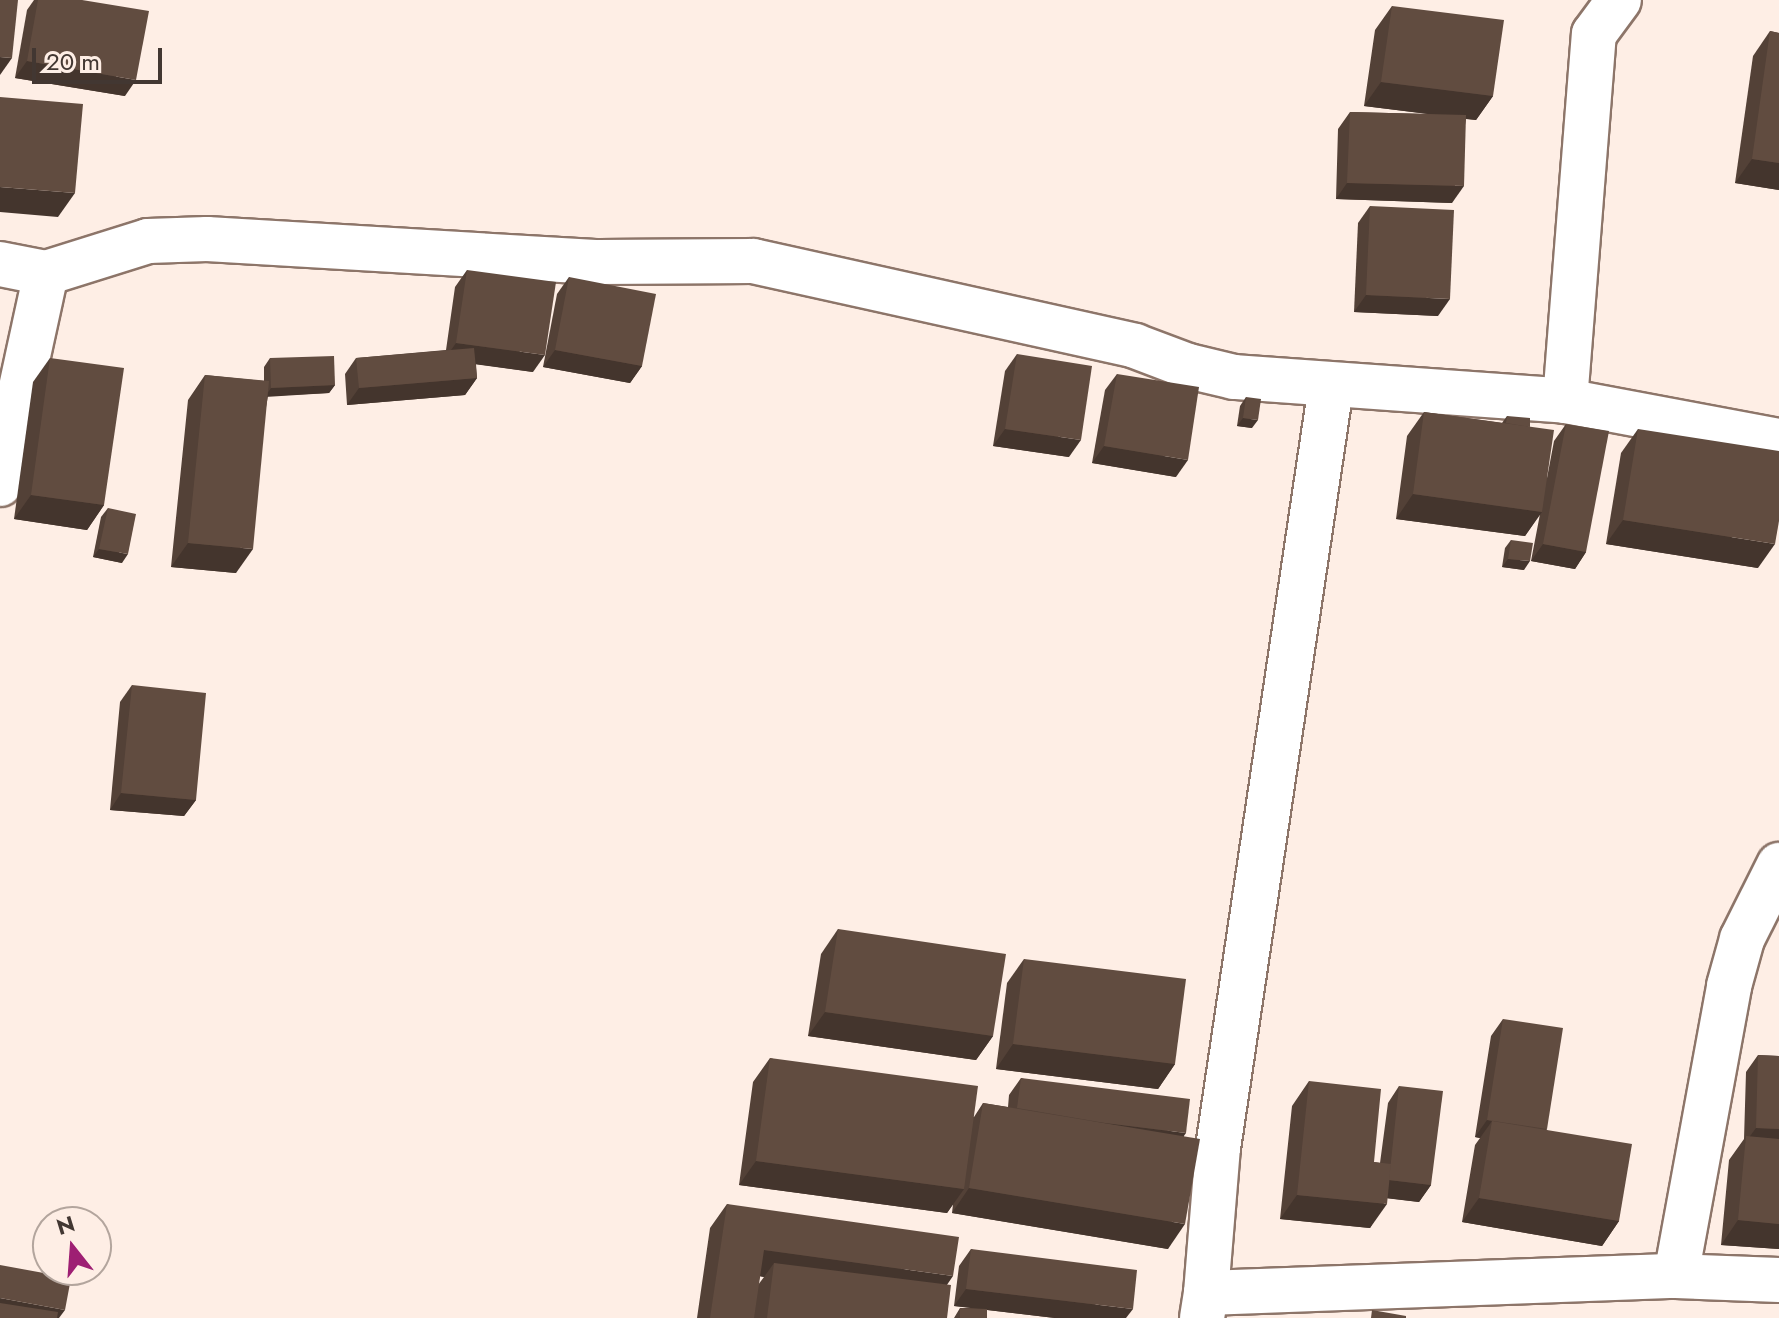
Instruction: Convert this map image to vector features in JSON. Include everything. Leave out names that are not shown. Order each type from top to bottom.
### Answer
[{"type":"street","points":[[1565,401],[1594,34],[1619,0]]},
{"type":"street","points":[[0,264],[46,273],[148,241],[207,239],[599,262],[753,261],[1135,346],[1188,366],[1234,377],[1565,401],[1779,441]]},
{"type":"street","points":[[0,484],[46,273]]},
{"type":"street","points":[[1331,386],[1218,1148],[1204,1306],[1676,1276],[1779,1280]]},
{"type":"street","points":[[1676,1276],[1729,986],[1742,939],[1779,865]]},
{"type":"building","points":[[0,0],[18,0],[12,58],[0,57]]},
{"type":"building","points":[[38,0],[82,0],[149,11],[136,80],[27,61]]},
{"type":"building","points":[[1392,6],[1504,20],[1493,96],[1381,82]]},
{"type":"building","points":[[1770,31],[1779,33],[1779,163],[1752,159]]},
{"type":"building","points":[[0,97],[83,104],[75,193],[0,187]]},
{"type":"building","points":[[1350,112],[1466,115],[1464,186],[1347,183]]},
{"type":"building","points":[[1370,206],[1454,210],[1450,299],[1366,295]]},
{"type":"building","points":[[467,270],[556,282],[545,355],[456,343]]},
{"type":"building","points":[[569,277],[656,294],[642,366],[555,350]]},
{"type":"building","points":[[474,348],[477,378],[359,388],[356,358]]},
{"type":"building","points":[[1017,354],[1092,366],[1081,440],[1005,429]]},
{"type":"building","points":[[334,356],[335,385],[271,388],[270,358]]},
{"type":"building","points":[[50,358],[124,368],[104,505],[31,495]]},
{"type":"building","points":[[1117,374],[1199,387],[1188,460],[1104,446]]},
{"type":"building","points":[[205,375],[269,381],[253,549],[188,543]]},
{"type":"building","points":[[1246,397],[1261,399],[1258,420],[1243,418]]},
{"type":"building","points":[[1424,412],[1554,430],[1542,512],[1413,494]]},
{"type":"building","points":[[1507,416],[1530,418],[1530,427],[1506,423]]},
{"type":"building","points":[[1566,424],[1609,431],[1586,552],[1543,544]]},
{"type":"building","points":[[1638,429],[1779,451],[1779,521],[1775,544],[1623,520]]},
{"type":"building","points":[[108,508],[136,514],[128,554],[99,549]]},
{"type":"building","points":[[1511,540],[1533,543],[1530,561],[1508,559]]},
{"type":"building","points":[[132,685],[206,693],[196,800],[121,793]]},
{"type":"building","points":[[838,929],[1006,954],[993,1036],[825,1012]]},
{"type":"building","points":[[1024,959],[1186,979],[1175,1064],[1013,1044]]},
{"type":"building","points":[[1503,1019],[1563,1028],[1547,1129],[1487,1120]]},
{"type":"building","points":[[1758,1055],[1779,1056],[1779,1129],[1756,1128]]},
{"type":"building","points":[[770,1058],[978,1086],[964,1189],[756,1161]]},
{"type":"building","points":[[1021,1078],[1190,1099],[1186,1133],[1017,1108]]},
{"type":"building","points":[[1309,1081],[1381,1089],[1374,1162],[1391,1164],[1387,1204],[1297,1195]]},
{"type":"building","points":[[1399,1086],[1443,1091],[1431,1185],[1389,1180]]},
{"type":"building","points":[[983,1103],[1200,1139],[1185,1224],[969,1188]]},
{"type":"building","points":[[1492,1121],[1632,1144],[1619,1221],[1479,1198]]},
{"type":"building","points":[[1746,1136],[1779,1139],[1779,1224],[1738,1220]]},
{"type":"building","points":[[727,1204],[959,1237],[953,1276],[764,1250],[754,1318],[710,1318]]},
{"type":"building","points":[[971,1249],[1137,1270],[1133,1309],[966,1289]]},
{"type":"building","points":[[774,1263],[951,1285],[947,1318],[767,1318]]},
{"type":"building","points":[[0,1265],[32,1271],[32,1286],[70,1286],[65,1310],[0,1298]]},
{"type":"building","points":[[0,1303],[58,1312],[57,1318],[0,1318]]},
{"type":"building","points":[[960,1308],[987,1309],[987,1318],[960,1318]]},
{"type":"building","points":[[1372,1310],[1406,1316],[1406,1318],[1371,1318]]}]
